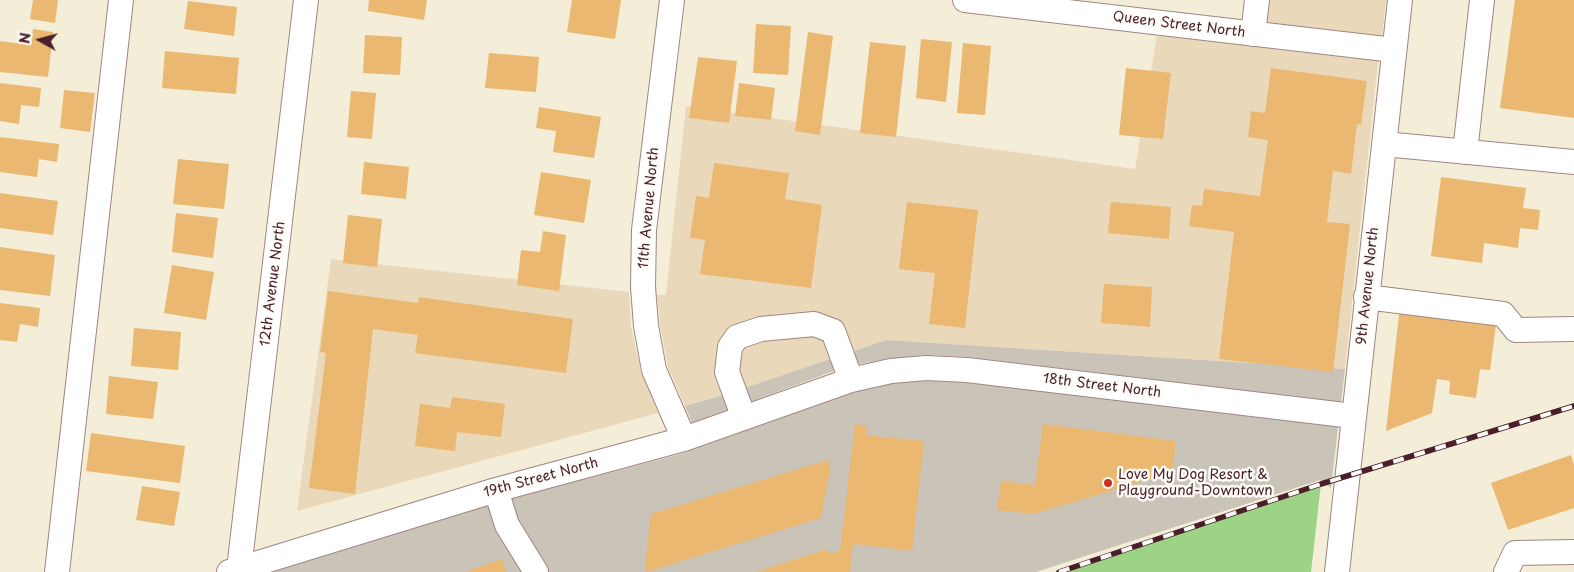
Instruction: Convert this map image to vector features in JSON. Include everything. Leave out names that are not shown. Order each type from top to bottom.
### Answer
[{"type":"street","points":[[57,572],[121,0]]},
{"type":"street","name":"12th Avenue North","points":[[234,570],[306,0]]},
{"type":"street","name":"11th Avenue North","points":[[672,0],[644,230],[642,286],[646,326],[654,370],[684,439]]},
{"type":"street","name":"Queen Street North","points":[[965,0],[1394,50]]},
{"type":"street","points":[[1253,34],[1257,0]]},
{"type":"street","name":"9th Avenue North","points":[[1337,572],[1400,0]]},
{"type":"street","points":[[1465,152],[1482,0]]},
{"type":"street","points":[[1384,144],[1574,162]]},
{"type":"street","points":[[1366,297],[1503,314],[1516,330],[1574,329]]},
{"type":"street","points":[[744,418],[727,372],[730,347],[737,337],[761,329],[814,324],[833,332],[851,380]]},
{"type":"street","name":"18th Street North","points":[[851,380],[891,371],[926,368],[967,370],[1354,416]]},
{"type":"street","name":"19th Street North","points":[[234,570],[496,490],[684,439],[851,380]]},
{"type":"street","points":[[496,490],[506,525],[536,572]]},
{"type":"street","points":[[1506,572],[1515,553],[1574,552]]},
{"type":"shaded area","points":[[1251,0],[1386,0],[1382,36],[1249,21]]},
{"type":"shaded area","points":[[1157,35],[1378,61],[1345,369],[886,340],[727,394],[685,406],[668,367],[660,325],[657,295],[666,295],[686,106],[1135,169]]},
{"type":"shaded area","points":[[331,259],[629,292],[631,327],[641,372],[658,413],[297,511]]},
{"type":"shaded area","points":[[886,340],[1345,369],[1341,402],[968,357],[927,355],[887,359],[834,371],[692,423],[685,406],[727,394]]},
{"type":"shaded area","points":[[927,380],[966,382],[1338,427],[1331,488],[1320,480],[1036,572],[272,572],[501,501],[677,455],[855,392],[893,383]]},
{"type":"green space","points":[[1321,484],[1311,572],[1059,572]]},
{"type":"building","points":[[33,0],[58,0],[55,23],[30,19]]},
{"type":"building","points":[[369,0],[427,0],[424,20],[368,11]]},
{"type":"building","points":[[572,0],[621,0],[615,39],[567,32]]},
{"type":"building","points":[[1515,0],[1574,0],[1574,118],[1500,108]]},
{"type":"building","points":[[188,1],[237,7],[234,36],[184,29]]},
{"type":"building","points":[[756,24],[791,26],[788,75],[753,73]]},
{"type":"building","points":[[33,29],[53,32],[48,77],[0,72],[0,41],[31,45]]},
{"type":"building","points":[[808,32],[833,36],[820,135],[795,131]]},
{"type":"building","points":[[365,35],[402,37],[400,75],[363,73]]},
{"type":"building","points":[[921,39],[952,42],[946,102],[916,98]]},
{"type":"building","points":[[870,42],[906,46],[896,137],[860,133]]},
{"type":"building","points":[[963,43],[991,46],[985,115],[957,113]]},
{"type":"building","points":[[165,51],[239,58],[236,94],[162,88]]},
{"type":"building","points":[[489,53],[539,57],[536,92],[485,88]]},
{"type":"building","points":[[698,57],[737,61],[729,123],[689,118]]},
{"type":"building","points":[[1126,68],[1171,73],[1163,139],[1119,135]]},
{"type":"building","points":[[1271,68],[1367,81],[1361,125],[1357,124],[1351,174],[1333,171],[1327,222],[1350,224],[1333,372],[1219,359],[1234,232],[1189,226],[1192,205],[1202,206],[1204,189],[1260,196],[1268,140],[1248,137],[1251,111],[1265,113]]},
{"type":"building","points":[[0,83],[41,88],[39,107],[21,105],[19,124],[0,121]]},
{"type":"building","points":[[739,83],[775,88],[771,120],[735,116]]},
{"type":"building","points":[[64,90],[95,93],[90,132],[60,128]]},
{"type":"building","points":[[351,91],[376,93],[372,139],[347,137]]},
{"type":"building","points":[[539,107],[601,117],[594,158],[553,152],[556,131],[536,128]]},
{"type":"building","points":[[0,137],[59,144],[57,162],[39,159],[37,177],[0,172]]},
{"type":"building","points":[[178,159],[229,164],[224,209],[173,204]]},
{"type":"building","points":[[364,162],[409,167],[406,199],[361,194]]},
{"type":"building","points":[[714,163],[789,173],[785,199],[822,205],[811,288],[700,274],[705,240],[690,238],[696,196],[709,198]]},
{"type":"building","points":[[541,172],[591,180],[584,223],[534,215]]},
{"type":"building","points":[[1441,177],[1526,188],[1523,208],[1540,210],[1538,230],[1520,228],[1518,248],[1484,243],[1482,263],[1431,256]]},
{"type":"building","points":[[0,193],[58,201],[53,235],[0,228]]},
{"type":"building","points":[[907,202],[978,210],[965,328],[929,324],[935,273],[899,269]]},
{"type":"building","points":[[1111,202],[1171,207],[1169,239],[1108,233]]},
{"type":"building","points":[[176,213],[218,218],[213,258],[172,252]]},
{"type":"building","points":[[348,215],[382,219],[377,267],[343,263]]},
{"type":"building","points":[[543,231],[566,235],[559,291],[517,285],[521,250],[540,252]]},
{"type":"building","points":[[0,247],[55,255],[50,296],[0,290]]},
{"type":"building","points":[[172,265],[214,272],[206,320],[164,313]]},
{"type":"building","points":[[1104,284],[1152,287],[1150,327],[1101,323]]},
{"type":"building","points":[[328,291],[418,303],[419,297],[573,319],[566,373],[415,353],[418,335],[373,329],[355,494],[309,488],[326,353],[320,352]]},
{"type":"building","points":[[0,303],[40,308],[38,327],[20,324],[17,342],[0,340]]},
{"type":"building","points":[[1400,306],[1482,315],[1481,324],[1496,325],[1490,370],[1480,369],[1476,398],[1449,394],[1450,381],[1437,379],[1432,413],[1386,431]]},
{"type":"building","points":[[134,328],[181,332],[178,370],[131,366]]},
{"type":"building","points":[[109,376],[158,382],[153,419],[106,414]]},
{"type":"building","points":[[452,397],[505,404],[501,437],[457,432],[455,451],[415,446],[420,404],[450,408]]},
{"type":"building","points":[[855,424],[867,426],[866,435],[924,441],[912,551],[853,544],[850,572],[756,572],[827,549],[829,554],[840,551]]},
{"type":"building","points":[[1043,424],[1176,441],[1172,473],[1033,514],[997,510],[1001,481],[1035,485]]},
{"type":"building","points":[[91,433],[185,446],[180,483],[86,471]]},
{"type":"building","points":[[1571,455],[1574,465],[1574,508],[1508,530],[1491,483]]},
{"type":"building","points":[[828,460],[830,468],[821,518],[646,572],[645,566],[651,514]]},
{"type":"building","points":[[142,486],[180,492],[174,526],[136,520]]},
{"type":"building","points":[[502,559],[506,572],[465,572]]},
{"type":"railway","points":[[1059,572],[1321,484],[1574,406]]},
{"type":"place","name":"Love My Dog Resort & Playground-Downtown","points":[[1108,483]]}]
